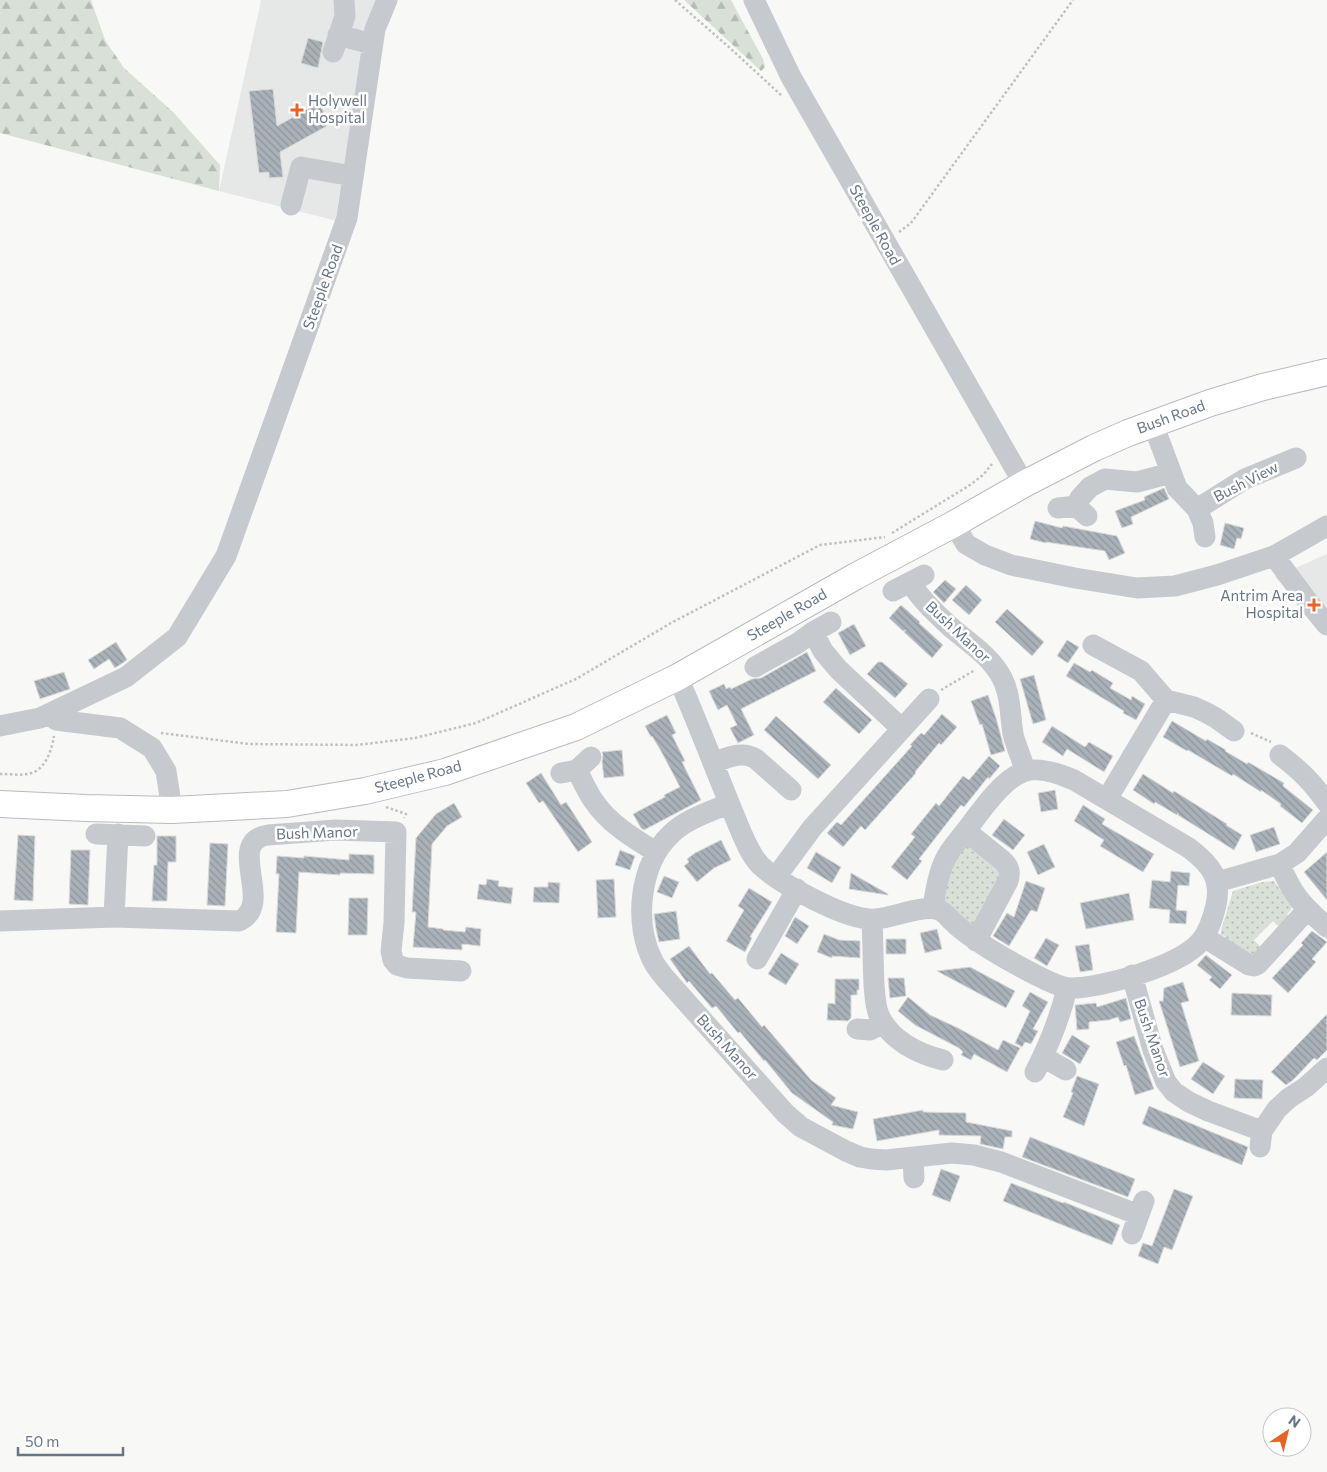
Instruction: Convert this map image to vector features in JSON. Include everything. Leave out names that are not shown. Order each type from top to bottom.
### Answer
[{"type":"main road","name":"Bush Road","points":[[1024,484],[1094,448],[1153,424],[1210,403],[1263,387],[1327,372]]},
{"type":"main road","name":"Steeple Road","points":[[0,804],[172,810],[286,804],[364,791],[445,772],[576,727],[678,677],[1024,484]]},
{"type":"street","points":[[344,0],[345,16],[335,44],[372,44]]},
{"type":"street","name":"Steeple Road","points":[[0,726],[55,715],[126,677],[176,637],[226,556],[347,218],[372,44],[375,29],[387,0]]},
{"type":"street","name":"Steeple Road","points":[[754,0],[803,99],[1024,484]]},
{"type":"street","points":[[292,205],[301,167],[353,176]]},
{"type":"street","name":"Bush View","points":[[1153,424],[1177,488],[1197,509],[1203,523],[1205,537]]},
{"type":"street","name":"Bush View","points":[[1197,509],[1245,479],[1296,458]]},
{"type":"street","points":[[1074,510],[1090,487],[1105,479],[1137,482],[1171,473]]},
{"type":"street","points":[[954,524],[966,544],[986,556],[1011,565],[1138,588],[1175,586],[1217,575],[1274,556],[1327,526]]},
{"type":"street","points":[[1274,556],[1327,625]]},
{"type":"street","name":"Bush Manor","points":[[909,583],[918,595],[953,629],[988,659],[1003,679],[1011,709],[1015,741],[1025,771]]},
{"type":"street","points":[[756,667],[798,644],[822,627],[824,651],[838,669],[902,729]]},
{"type":"street","points":[[1093,645],[1141,671],[1166,700],[1194,707],[1205,712],[1234,731]]},
{"type":"street","points":[[678,677],[728,804],[754,858],[776,877],[815,900],[842,912],[872,920],[933,908],[945,914],[976,941],[1061,987],[1067,988],[1085,987],[1156,968],[1193,949],[1204,937],[1210,924],[1218,892],[1217,882],[1210,868],[1197,855],[1074,780],[1056,773],[1037,770],[1025,771],[1006,783],[989,801],[945,858],[933,908]]},
{"type":"street","points":[[776,877],[818,821],[929,699]]},
{"type":"street","points":[[1107,799],[1166,700]]},
{"type":"street","points":[[55,715],[120,728],[152,748],[166,771],[172,810]]},
{"type":"street","points":[[713,763],[738,755],[749,755],[791,790]]},
{"type":"street","points":[[1280,756],[1300,770],[1327,803]]},
{"type":"street","points":[[576,767],[594,802],[603,812],[616,825],[656,852]]},
{"type":"street","name":"Bush Manor","points":[[728,804],[681,826],[672,832],[656,852],[643,891],[641,906],[647,948],[654,964],[665,978],[785,1113],[801,1127],[846,1152],[860,1157],[886,1160],[913,1168],[952,1153],[988,1158],[1138,1217]]},
{"type":"street","points":[[1217,882],[1280,864],[1297,853],[1327,819]]},
{"type":"street","name":"Bush Manor","points":[[0,921],[114,918],[239,921],[248,916],[253,906],[249,852],[253,842],[258,838],[268,835],[336,830],[396,832]]},
{"type":"street","points":[[966,831],[1002,860],[1010,872],[1008,880],[976,941]]},
{"type":"street","points":[[396,832],[391,950],[393,960],[397,965],[407,968],[461,971]]},
{"type":"street","points":[[96,834],[145,836]]},
{"type":"street","points":[[114,918],[118,834]]},
{"type":"street","points":[[1280,864],[1289,887],[1307,910],[1327,927]]},
{"type":"street","points":[[757,959],[797,889]]},
{"type":"street","points":[[1204,937],[1249,965],[1254,966],[1258,964],[1307,910]]},
{"type":"street","points":[[872,920],[875,997],[878,1014],[892,1033],[908,1046],[922,1054],[943,1060]]},
{"type":"street","name":"Bush Manor","points":[[1132,975],[1153,1050],[1162,1075],[1170,1087],[1180,1097],[1261,1139],[1277,1108],[1306,1087],[1327,1068]]},
{"type":"street","points":[[1066,1070],[1039,1064],[1058,1020],[1067,988]]},
{"type":"street","points":[[857,1029],[870,1030],[883,1023]]},
{"type":"path","points":[[675,0],[730,48],[779,95],[793,103],[803,99]]},
{"type":"path","points":[[885,242],[911,223],[1073,0]]},
{"type":"path","points":[[156,732],[249,744],[357,745],[415,738],[476,723],[576,678],[672,623],[820,545],[884,537],[970,485],[992,466],[992,460]]},
{"type":"path","points":[[929,699],[940,690],[978,668],[988,659]]},
{"type":"path","points":[[0,774],[20,775],[34,772],[46,761],[52,745],[55,715]]},
{"type":"path","points":[[1234,731],[1246,731],[1273,743],[1280,756]]},
{"type":"path","points":[[364,791],[372,802],[406,814],[396,832]]},
{"type":"shaded area","name":"Holywell Hospital","points":[[260,0],[381,0],[337,221],[219,191]]},
{"type":"shaded area","name":"Antrim Area Hospital","points":[[1327,554],[1327,633],[1275,577]]},
{"type":"green space","points":[[0,0],[91,0],[105,40],[124,68],[173,112],[220,165],[219,191],[0,133]]},
{"type":"green space","points":[[684,0],[731,0],[763,59],[765,67],[761,71]]},
{"type":"green space","points":[[968,844],[1003,870],[973,929],[944,901],[952,864]]},
{"type":"green space","points":[[1274,881],[1292,907],[1287,914],[1289,918],[1280,928],[1273,921],[1254,940],[1261,947],[1256,953],[1251,955],[1223,940],[1225,936],[1221,935],[1221,930],[1233,891],[1262,882]]},
{"type":"building","points":[[308,38],[323,42],[318,68],[301,63]]},
{"type":"building","points":[[273,89],[277,126],[319,103],[324,113],[321,114],[327,126],[280,152],[283,177],[269,178],[269,172],[259,173],[249,91]]},
{"type":"building","points":[[1164,488],[1169,499],[1131,517],[1133,524],[1122,528],[1115,511],[1145,500],[1144,497]]},
{"type":"building","points":[[1035,521],[1062,528],[1063,526],[1117,536],[1125,553],[1109,560],[1105,551],[1030,539]]},
{"type":"building","points":[[1225,523],[1244,528],[1241,539],[1237,538],[1234,549],[1220,545]]},
{"type":"building","points":[[945,580],[956,589],[944,603],[933,592]]},
{"type":"building","points":[[966,585],[982,600],[969,615],[952,600]]},
{"type":"building","points":[[901,605],[943,645],[932,658],[904,632],[906,630],[903,631],[889,618]]},
{"type":"building","points":[[1007,609],[1044,642],[1032,656],[995,622]]},
{"type":"building","points":[[854,624],[866,646],[850,655],[838,633]]},
{"type":"building","points":[[1067,640],[1079,647],[1068,663],[1057,656]]},
{"type":"building","points":[[116,642],[127,660],[115,668],[109,659],[94,669],[88,660]]},
{"type":"building","points":[[807,652],[816,671],[741,709],[754,735],[738,743],[730,728],[737,725],[727,705],[718,710],[709,691],[724,684],[726,689],[730,687],[731,689],[752,679],[761,678]]},
{"type":"building","points":[[878,662],[882,662],[908,684],[895,698],[867,674]]},
{"type":"building","points":[[1074,663],[1090,672],[1092,670],[1113,683],[1110,688],[1131,700],[1132,696],[1145,704],[1136,720],[1066,676]]},
{"type":"building","points":[[64,672],[70,689],[40,699],[34,681]]},
{"type":"building","points":[[1034,675],[1046,720],[1033,724],[1020,679]]},
{"type":"building","points":[[836,688],[872,720],[859,734],[823,702]]},
{"type":"building","points":[[988,695],[1005,751],[991,755],[982,724],[980,725],[971,701]]},
{"type":"building","points":[[942,714],[957,727],[941,745],[939,743],[916,773],[865,830],[861,826],[843,847],[827,833],[837,822],[841,825],[912,746],[910,745],[921,733],[924,735]]},
{"type":"building","points":[[667,715],[676,733],[672,735],[685,761],[682,762],[701,800],[644,830],[633,814],[680,787],[645,726]]},
{"type":"building","points":[[776,716],[831,765],[818,779],[764,730]]},
{"type":"building","points":[[1172,721],[1284,783],[1283,786],[1313,810],[1302,823],[1280,806],[1281,804],[1261,790],[1261,792],[1233,774],[1232,776],[1163,737]]},
{"type":"building","points":[[1052,726],[1085,747],[1089,742],[1113,756],[1104,772],[1067,749],[1063,756],[1042,742]]},
{"type":"building","points":[[622,750],[624,776],[604,778],[602,752]]},
{"type":"building","points":[[989,756],[1000,766],[989,779],[988,777],[964,807],[961,805],[919,859],[922,861],[907,880],[891,867],[915,837],[911,834],[936,803],[939,806],[963,776],[969,780]]},
{"type":"building","points":[[541,773],[561,805],[566,802],[592,842],[578,852],[543,801],[539,803],[526,783]]},
{"type":"building","points":[[1143,774],[1173,793],[1174,791],[1242,835],[1234,850],[1178,815],[1178,813],[1177,815],[1155,802],[1154,804],[1133,790]]},
{"type":"building","points":[[1055,790],[1058,809],[1041,812],[1038,793]]},
{"type":"building","points":[[454,803],[462,817],[447,826],[432,844],[428,927],[465,932],[466,927],[481,929],[480,946],[462,944],[462,950],[413,947],[416,912],[412,912],[416,838],[436,814]]},
{"type":"building","points":[[1083,805],[1105,819],[1102,824],[1154,854],[1143,872],[1100,846],[1104,840],[1074,821]]},
{"type":"building","points":[[1004,819],[1025,835],[1013,850],[992,835]]},
{"type":"building","points":[[1274,827],[1280,844],[1256,852],[1250,835]]},
{"type":"building","points":[[18,835],[35,836],[33,901],[14,900]]},
{"type":"building","points":[[157,836],[176,836],[176,862],[168,862],[167,901],[152,901],[154,865],[157,865]]},
{"type":"building","points":[[721,840],[731,860],[714,868],[697,882],[684,866],[689,862],[687,859]]},
{"type":"building","points":[[210,843],[228,844],[225,906],[207,905]]},
{"type":"building","points":[[1044,844],[1055,867],[1038,875],[1027,852]]},
{"type":"building","points":[[71,850],[90,850],[88,905],[69,904]]},
{"type":"building","points":[[620,850],[635,856],[630,870],[615,865]]},
{"type":"building","points":[[816,852],[841,867],[832,883],[807,868]]},
{"type":"building","points":[[1327,852],[1327,900],[1304,872]]},
{"type":"building","points":[[349,854],[374,855],[374,874],[340,873],[340,875],[299,872],[296,933],[276,932],[279,874],[276,874],[277,856],[349,860]]},
{"type":"building","points":[[1171,871],[1190,873],[1189,886],[1178,885],[1176,910],[1187,911],[1186,924],[1169,923],[1170,910],[1149,908],[1152,880],[1170,882]]},
{"type":"building","points":[[851,873],[888,894],[888,895],[849,889]]},
{"type":"building","points":[[664,876],[679,882],[672,898],[657,892]]},
{"type":"building","points":[[487,879],[499,881],[498,886],[513,888],[511,904],[477,899],[479,884],[486,885]]},
{"type":"building","points":[[614,879],[616,917],[598,918],[596,880]]},
{"type":"building","points":[[1026,881],[1045,888],[1037,912],[1031,910],[1009,946],[993,936],[1007,913],[1014,917]]},
{"type":"building","points":[[548,882],[560,883],[559,903],[533,902],[534,887],[548,887]]},
{"type":"building","points":[[749,888],[772,902],[750,937],[752,938],[745,952],[726,941],[744,910],[738,906]]},
{"type":"building","points":[[1129,893],[1134,920],[1086,929],[1080,903]]},
{"type":"building","points":[[349,898],[368,898],[367,935],[348,935]]},
{"type":"building","points":[[676,911],[680,939],[659,942],[654,914]]},
{"type":"building","points":[[795,917],[809,926],[797,944],[785,936]]},
{"type":"building","points":[[937,929],[942,949],[925,953],[920,933]]},
{"type":"building","points":[[1312,931],[1327,942],[1312,959],[1316,962],[1288,993],[1272,978],[1303,945],[1301,943]]},
{"type":"building","points":[[824,934],[839,940],[860,941],[860,958],[832,956],[832,958],[817,952]]},
{"type":"building","points":[[1046,938],[1059,945],[1047,966],[1034,958]]},
{"type":"building","points":[[886,939],[906,939],[906,954],[886,954]]},
{"type":"building","points":[[1089,944],[1093,970],[1080,972],[1075,946]]},
{"type":"building","points":[[689,946],[710,974],[712,973],[735,1000],[738,998],[762,1027],[764,1025],[811,1080],[836,1098],[831,1105],[858,1112],[853,1129],[832,1125],[833,1122],[792,1093],[716,1006],[712,1008],[689,981],[687,983],[670,959]]},
{"type":"building","points":[[781,953],[799,964],[786,985],[768,974]]},
{"type":"building","points":[[1206,955],[1232,975],[1220,989],[1209,980],[1212,977],[1197,965]]},
{"type":"building","points":[[970,967],[1015,991],[1006,1008],[937,971]]},
{"type":"building","points":[[888,978],[904,978],[906,996],[890,998]]},
{"type":"building","points":[[835,979],[859,979],[857,995],[851,995],[851,1018],[848,1021],[827,1020],[828,1003],[835,1004]]},
{"type":"building","points":[[1183,982],[1189,1001],[1181,1003],[1199,1061],[1180,1067],[1159,1001],[1163,1001],[1164,988]]},
{"type":"building","points":[[1030,992],[1048,1002],[1033,1029],[1038,1031],[1031,1044],[1025,1042],[1022,1047],[1015,1043],[1030,1011],[1022,1006]]},
{"type":"building","points":[[1232,993],[1272,995],[1271,1016],[1231,1015]]},
{"type":"building","points":[[908,997],[930,1015],[998,1050],[1003,1040],[1020,1048],[1007,1072],[974,1054],[971,1060],[961,1055],[963,1052],[959,1048],[915,1025],[898,1011]]},
{"type":"building","points":[[1126,998],[1131,1019],[1120,1022],[1118,1017],[1089,1022],[1089,1029],[1077,1030],[1075,1005],[1096,1003],[1097,1007]]},
{"type":"building","points":[[1327,1014],[1327,1050],[1317,1060],[1314,1058],[1286,1085],[1271,1072]]},
{"type":"building","points":[[1072,1035],[1090,1046],[1080,1064],[1062,1053]]},
{"type":"building","points":[[1134,1036],[1154,1089],[1135,1095],[1126,1065],[1124,1066],[1116,1042]]},
{"type":"building","points":[[1203,1062],[1225,1076],[1213,1094],[1191,1079]]},
{"type":"building","points":[[1077,1076],[1099,1084],[1084,1126],[1063,1117],[1073,1093],[1071,1092]]},
{"type":"building","points":[[1235,1079],[1263,1080],[1262,1099],[1234,1098]]},
{"type":"building","points":[[1149,1106],[1248,1147],[1242,1165],[1142,1124]]},
{"type":"building","points":[[923,1110],[923,1112],[966,1113],[966,1122],[1012,1131],[1012,1137],[1005,1137],[1003,1149],[980,1144],[981,1136],[939,1135],[939,1130],[877,1141],[873,1119]]},
{"type":"building","points":[[1030,1137],[1135,1179],[1128,1197],[1022,1157]]},
{"type":"building","points":[[941,1169],[960,1176],[950,1202],[932,1195]]},
{"type":"building","points":[[1011,1183],[1120,1225],[1112,1245],[1003,1201]]},
{"type":"building","points":[[1174,1189],[1193,1196],[1172,1250],[1164,1247],[1158,1264],[1138,1256],[1143,1243],[1152,1246]]},
{"type":"place","name":"Holywell Hospital","points":[[297,110]]},
{"type":"place","name":"Antrim Area Hospital","points":[[1314,605]]}]
